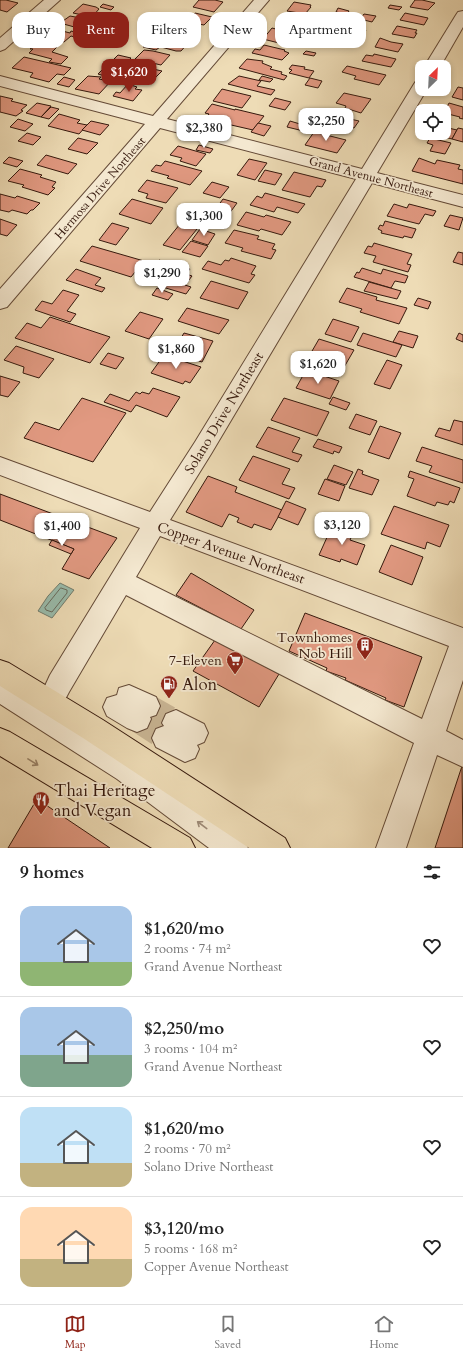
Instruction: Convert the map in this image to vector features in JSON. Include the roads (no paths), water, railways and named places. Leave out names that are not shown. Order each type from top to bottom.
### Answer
[{"type":"main road","points":[[0,672],[51,702],[275,848]]},
{"type":"main road","points":[[0,741],[180,848]]},
{"type":"street","points":[[0,46],[52,0]]},
{"type":"street","name":"Hermosa Drive Northeast","points":[[0,302],[158,122],[262,0]]},
{"type":"street","points":[[436,60],[463,15]]},
{"type":"street","name":"Grand Avenue Northeast","points":[[0,81],[463,201]]},
{"type":"street","name":"Solano Drive Northeast","points":[[51,702],[59,684],[155,524],[207,441],[415,96]]},
{"type":"street","name":"Copper Avenue Northeast","points":[[0,466],[463,641]]},
{"type":"street","points":[[122,581],[463,754]]},
{"type":"street","points":[[391,848],[463,641]]},
{"type":"street","points":[[0,689],[128,769],[233,848]]},
{"type":"water","points":[[60,583],[74,590],[52,618],[38,611],[48,596]]},
{"type":"tunnel","points":[[146,706],[176,723]]},
{"type":"tunnel","points":[[137,719],[166,738]]},
{"type":"place","name":"Townhomes Nob Hill","points":[[365,660]]},
{"type":"place","name":"7-Eleven","points":[[235,675]]},
{"type":"place","name":"Alon","points":[[169,699]]},
{"type":"place","name":"Thai Heritage and Vegan","points":[[41,815]]}]
